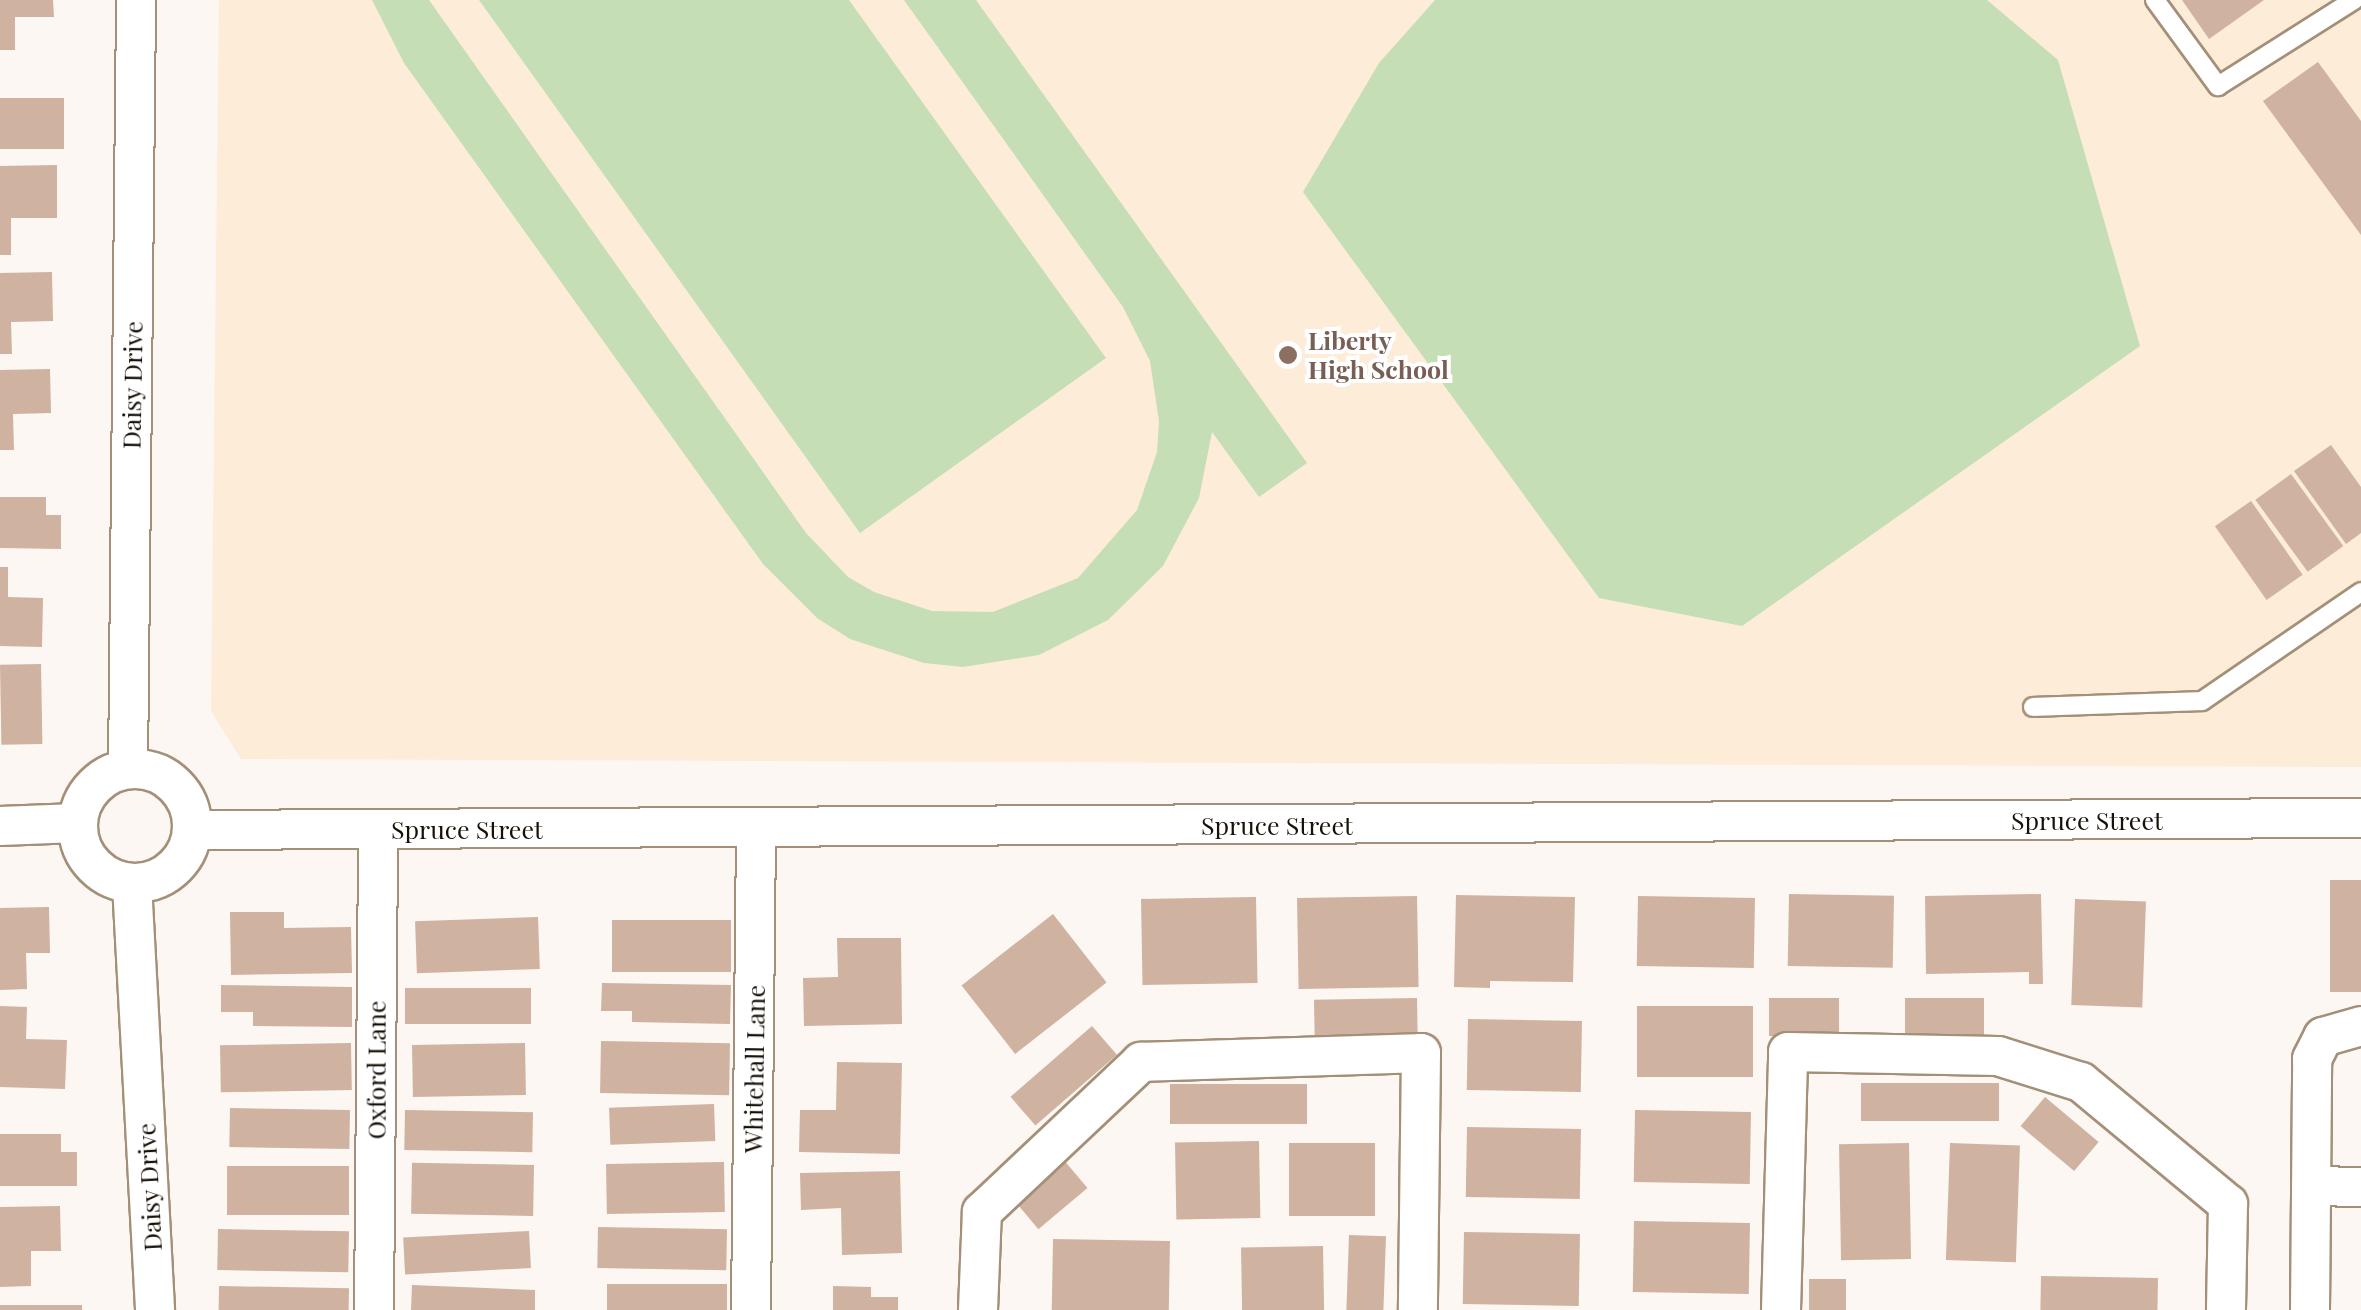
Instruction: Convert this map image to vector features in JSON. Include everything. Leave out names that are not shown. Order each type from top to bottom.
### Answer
[{"type":"street","name":"Daisy Drive","points":[[128,769],[136,0]]},
{"type":"street","points":[[128,769],[171,781],[187,801],[193,830],[186,856],[172,871],[132,884],[96,869],[84,855],[78,823],[92,788],[128,769]]},
{"type":"street","name":"Spruce Street","points":[[193,830],[2361,818]]},
{"type":"street","points":[[0,826],[78,823]]},
{"type":"street","name":"Whitehall Lane","points":[[752,1310],[756,828]]},
{"type":"street","name":"Oxford Lane","points":[[374,1310],[378,830]]},
{"type":"street","name":"Daisy Drive","points":[[132,884],[155,1310]]},
{"type":"street","points":[[2310,1310],[2312,1058],[2323,1037],[2361,1026]]},
{"type":"street","points":[[1781,1310],[1788,1052],[1998,1056],[2081,1082],[2228,1204],[2226,1310]]},
{"type":"street","points":[[978,1310],[982,1212],[1141,1062],[1420,1053],[1418,1310]]},
{"type":"street","points":[[2311,1186],[2361,1187]]},
{"type":"lane","points":[[2155,0],[2218,86],[2354,0]]},
{"type":"lane","points":[[2034,707],[2202,701],[2361,592]]},
{"type":"shaded area","name":"Liberty High School","points":[[219,0],[2361,0],[2361,767],[241,759],[211,711]]},
{"type":"green space","points":[[372,0],[429,0],[806,533],[848,577],[874,592],[932,611],[993,612],[1078,578],[1137,510],[1157,452],[1159,421],[1150,361],[1123,307],[904,0],[976,0],[1307,463],[1259,497],[1212,432],[1199,498],[1163,566],[1108,620],[1039,655],[963,667],[924,663],[850,639],[817,618],[763,564],[404,63]]},
{"type":"green space","points":[[479,0],[849,0],[1106,358],[860,533]]},
{"type":"green space","points":[[1435,0],[1987,0],[2058,60],[2140,346],[1742,626],[1599,598],[1303,192],[1379,63]]},
{"type":"building","points":[[0,0],[53,0],[54,17],[15,17],[15,50],[0,50]]},
{"type":"building","points":[[2182,0],[2264,0],[2209,39]]},
{"type":"building","points":[[2318,62],[2361,121],[2361,235],[2263,101]]},
{"type":"building","points":[[0,98],[64,98],[64,149],[0,149]]},
{"type":"building","points":[[57,165],[57,218],[11,218],[11,255],[0,255],[0,166]]},
{"type":"building","points":[[52,272],[53,321],[11,322],[12,354],[0,354],[0,273]]},
{"type":"building","points":[[50,369],[51,413],[13,414],[14,450],[0,450],[0,370]]},
{"type":"building","points":[[2331,445],[2361,487],[2361,533],[2346,544],[2294,471]]},
{"type":"building","points":[[2291,474],[2343,546],[2308,572],[2255,500]]},
{"type":"building","points":[[0,497],[46,497],[46,515],[61,515],[61,549],[0,548]]},
{"type":"building","points":[[2251,501],[2303,575],[2267,600],[2215,526]]},
{"type":"building","points":[[0,567],[8,567],[8,597],[43,598],[42,647],[0,646]]},
{"type":"building","points":[[41,664],[42,744],[1,745],[0,665]]},
{"type":"building","points":[[2330,880],[2361,880],[2361,992],[2330,992]]},
{"type":"building","points":[[1789,894],[1894,896],[1893,968],[1788,966]]},
{"type":"building","points":[[2041,894],[2043,984],[2029,984],[2029,972],[1926,974],[1925,896]]},
{"type":"building","points":[[1456,895],[1575,897],[1573,982],[1490,981],[1490,988],[1454,987]]},
{"type":"building","points":[[1417,896],[1419,987],[1299,989],[1297,898]]},
{"type":"building","points":[[1638,896],[1755,898],[1754,968],[1637,966]]},
{"type":"building","points":[[1256,897],[1258,983],[1143,985],[1141,899]]},
{"type":"building","points":[[2075,899],[2146,901],[2142,1007],[2071,1005]]},
{"type":"building","points":[[49,907],[50,953],[26,953],[27,989],[0,990],[0,908]]},
{"type":"building","points":[[230,912],[284,912],[284,928],[351,927],[352,973],[231,975]]},
{"type":"building","points":[[1053,914],[1107,983],[1015,1054],[962,985]]},
{"type":"building","points":[[538,917],[540,969],[417,973],[415,921]]},
{"type":"building","points":[[612,920],[731,920],[731,972],[612,972]]},
{"type":"building","points":[[837,938],[901,938],[902,1024],[804,1026],[803,978],[838,977]]},
{"type":"building","points":[[602,983],[731,985],[730,1024],[632,1022],[632,1011],[601,1011]]},
{"type":"building","points":[[221,985],[352,987],[352,1027],[253,1026],[253,1012],[221,1012]]},
{"type":"building","points":[[405,988],[531,988],[531,1024],[405,1024]]},
{"type":"building","points":[[1417,998],[1418,1038],[1315,1040],[1314,1000]]},
{"type":"building","points":[[1769,998],[1839,998],[1839,1036],[1769,1036]]},
{"type":"building","points":[[1905,998],[1984,998],[1984,1036],[1905,1036]]},
{"type":"building","points":[[0,1006],[27,1007],[26,1039],[67,1040],[65,1089],[0,1087]]},
{"type":"building","points":[[1637,1006],[1753,1006],[1753,1077],[1637,1077]]},
{"type":"building","points":[[1468,1019],[1582,1021],[1581,1092],[1467,1090]]},
{"type":"building","points":[[1092,1026],[1117,1055],[1035,1126],[1010,1097]]},
{"type":"building","points":[[601,1041],[730,1043],[729,1095],[600,1093]]},
{"type":"building","points":[[351,1043],[352,1090],[221,1092],[220,1045]]},
{"type":"building","points":[[525,1043],[526,1095],[413,1097],[412,1045]]},
{"type":"building","points":[[837,1062],[902,1063],[900,1154],[799,1152],[800,1110],[836,1110]]},
{"type":"building","points":[[1861,1083],[1999,1083],[1999,1121],[1861,1121]]},
{"type":"building","points":[[1170,1084],[1307,1084],[1307,1124],[1170,1124]]},
{"type":"building","points":[[2045,1097],[2099,1142],[2074,1171],[2021,1126]]},
{"type":"building","points":[[714,1104],[715,1141],[610,1145],[609,1108]]},
{"type":"building","points":[[230,1108],[350,1110],[349,1149],[229,1147]]},
{"type":"building","points":[[405,1110],[533,1112],[532,1152],[404,1150]]},
{"type":"building","points":[[1635,1110],[1751,1112],[1750,1184],[1634,1182]]},
{"type":"building","points":[[1467,1127],[1581,1129],[1580,1199],[1466,1197]]},
{"type":"building","points":[[0,1134],[61,1134],[61,1152],[77,1152],[77,1186],[0,1186]]},
{"type":"building","points":[[1259,1141],[1260,1218],[1176,1219],[1175,1142]]},
{"type":"building","points":[[1289,1143],[1375,1143],[1375,1216],[1289,1216]]},
{"type":"building","points":[[1909,1143],[1911,1259],[1841,1260],[1839,1144]]},
{"type":"building","points":[[1950,1143],[2020,1145],[2016,1262],[1946,1260]]},
{"type":"building","points":[[1063,1159],[1087,1188],[1038,1229],[1014,1200]]},
{"type":"building","points":[[724,1162],[725,1212],[607,1214],[606,1164]]},
{"type":"building","points":[[412,1163],[534,1165],[533,1216],[411,1214]]},
{"type":"building","points":[[227,1166],[349,1166],[349,1215],[227,1215]]},
{"type":"building","points":[[900,1171],[902,1253],[842,1255],[841,1208],[801,1210],[800,1173]]},
{"type":"building","points":[[60,1206],[61,1251],[31,1251],[31,1286],[0,1287],[0,1207]]},
{"type":"building","points":[[1634,1221],[1750,1223],[1749,1294],[1633,1292]]},
{"type":"building","points":[[598,1227],[727,1229],[726,1270],[597,1268]]},
{"type":"building","points":[[218,1229],[349,1231],[348,1272],[217,1270]]},
{"type":"building","points":[[529,1231],[531,1268],[405,1275],[403,1238]]},
{"type":"building","points":[[1464,1232],[1580,1234],[1579,1306],[1463,1304]]},
{"type":"building","points":[[1349,1235],[1386,1236],[1383,1310],[1346,1310]]},
{"type":"building","points":[[1053,1239],[1170,1241],[1169,1310],[1052,1310]]},
{"type":"building","points":[[1323,1246],[1324,1310],[1242,1310],[1241,1247]]},
{"type":"building","points":[[2041,1276],[2158,1278],[2157,1310],[2040,1310]]},
{"type":"building","points":[[1809,1279],[1846,1279],[1846,1310],[1809,1310]]},
{"type":"building","points":[[607,1284],[727,1284],[727,1310],[607,1310]]},
{"type":"building","points":[[412,1285],[535,1290],[535,1310],[411,1310]]},
{"type":"building","points":[[219,1286],[349,1288],[349,1310],[219,1310]]},
{"type":"building","points":[[833,1286],[871,1287],[871,1297],[898,1297],[898,1310],[833,1310]]},
{"type":"building","points":[[0,1305],[82,1305],[82,1310],[0,1310]]},
{"type":"place","name":"Liberty High School","points":[[1288,355]]}]
